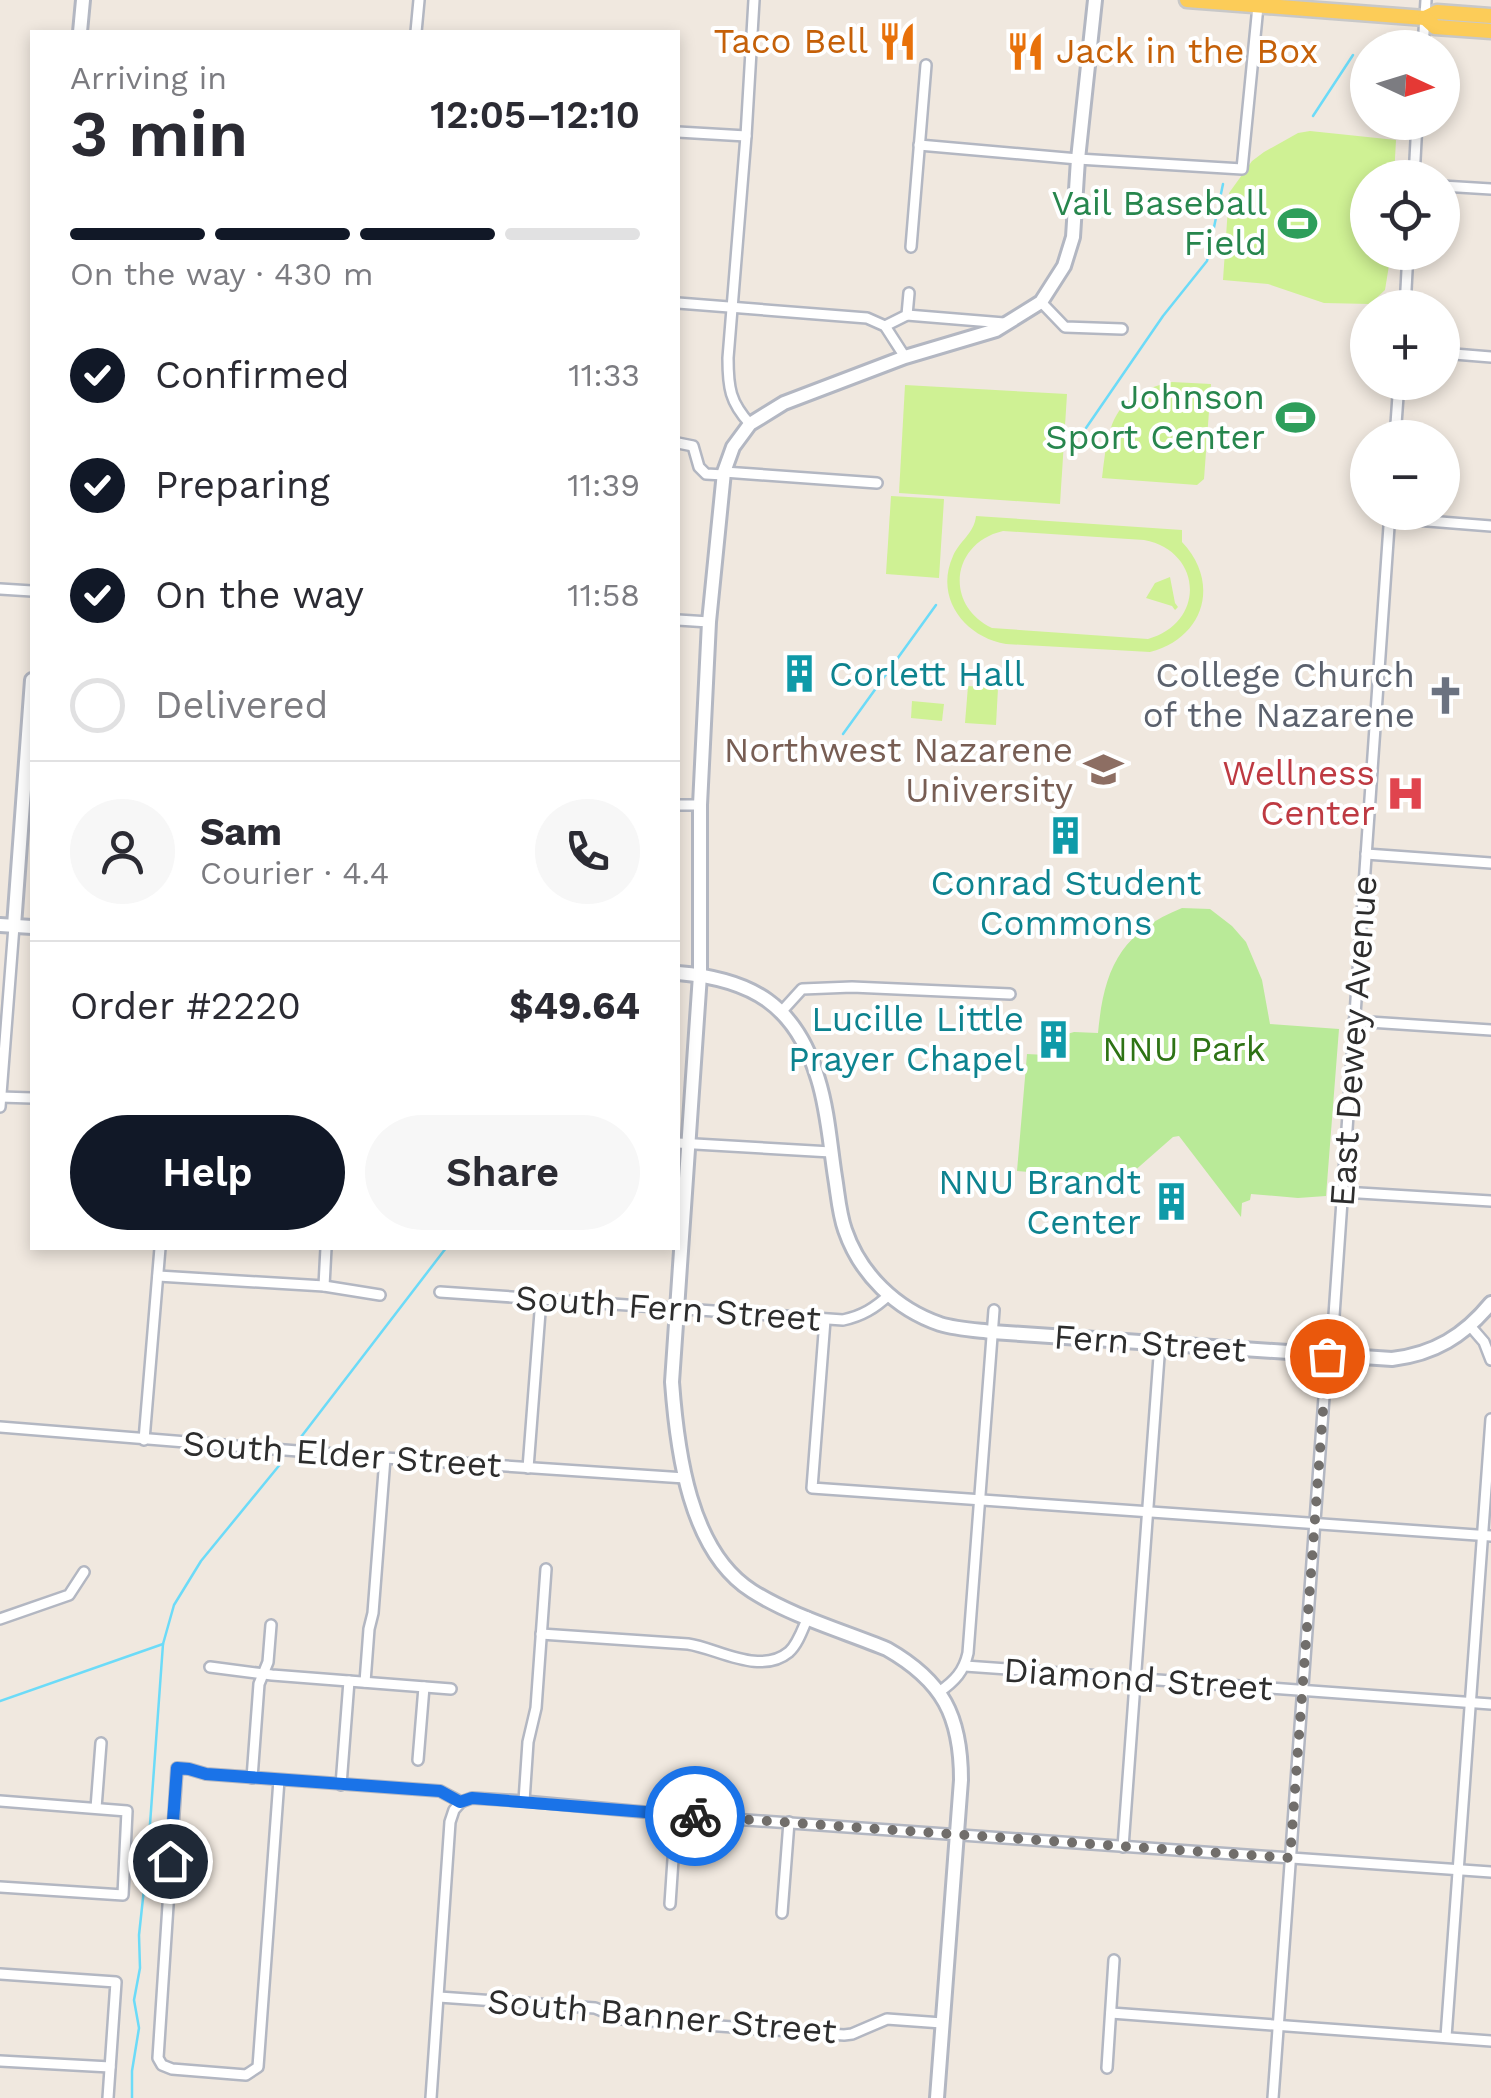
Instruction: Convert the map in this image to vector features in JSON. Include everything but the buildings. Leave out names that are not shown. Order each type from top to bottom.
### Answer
[{"type":"main road","points":[[80,30],[83,0]]},
{"type":"main road","points":[[680,1198],[700,975],[700,806],[709,622],[724,473],[733,446],[750,424],[784,403],[905,357],[996,330],[1040,302],[1064,266],[1073,236],[1095,0]]},
{"type":"main road","points":[[1188,0],[1425,18],[1437,12],[1491,16]]},
{"type":"main road","points":[[1425,18],[1436,27],[1491,31]]},
{"type":"main road","points":[[7,925],[30,700]]},
{"type":"main road","points":[[680,973],[726,979],[754,991],[782,1012],[805,1045],[819,1081],[844,1226],[869,1274],[890,1296]]},
{"type":"main road","points":[[678,1250],[672,1382],[685,1478],[707,1538],[731,1574],[749,1589],[887,1648],[922,1672],[940,1692],[953,1720],[961,1750],[937,2098]]},
{"type":"main road","name":"Fern Street","points":[[890,1296],[942,1325],[992,1332],[1392,1359],[1446,1344],[1471,1326],[1491,1303]]},
{"type":"street","points":[[416,30],[419,0]]},
{"type":"street","points":[[750,424],[728,388],[754,0]]},
{"type":"street","points":[[1424,30],[1426,0]]},
{"type":"street","points":[[919,145],[1242,170],[1258,6]]},
{"type":"street","points":[[911,247],[926,65]]},
{"type":"street","points":[[680,132],[746,136]]},
{"type":"street","points":[[1460,187],[1491,189]]},
{"type":"street","points":[[907,315],[909,293]]},
{"type":"street","points":[[1040,302],[1065,326],[1122,329]]},
{"type":"street","points":[[680,304],[868,318],[885,326],[905,357]]},
{"type":"street","points":[[885,326],[907,315],[1006,323]]},
{"type":"street","points":[[1460,354],[1491,357]]},
{"type":"street","points":[[680,443],[692,446],[699,468],[706,474],[877,482]]},
{"type":"street","points":[[1460,523],[1491,526]]},
{"type":"street","name":"East Dewey Avenue","points":[[1333,1330],[1389,530]]},
{"type":"street","points":[[0,589],[30,591]]},
{"type":"street","points":[[680,620],[709,622]]},
{"type":"street","points":[[680,805],[700,806]]},
{"type":"street","points":[[1366,854],[1491,863]]},
{"type":"street","points":[[0,1107],[7,925]]},
{"type":"street","points":[[782,1012],[802,988],[1010,994]]},
{"type":"street","points":[[1354,1021],[1491,1030]]},
{"type":"street","points":[[0,1097],[30,1098]]},
{"type":"street","points":[[682,1143],[831,1152]]},
{"type":"street","points":[[1343,1192],[1491,1202]]},
{"type":"street","points":[[144,1440],[160,1250]]},
{"type":"street","points":[[324,1286],[326,1250]]},
{"type":"street","points":[[158,1276],[324,1286],[380,1295]]},
{"type":"street","name":"South Fern Street","points":[[440,1292],[825,1320],[856,1318],[890,1296]]},
{"type":"street","points":[[528,1468],[541,1299]]},
{"type":"street","points":[[940,1692],[953,1683],[965,1666],[968,1653],[994,1310]]},
{"type":"street","points":[[825,1320],[812,1488],[1487,1535]]},
{"type":"street","points":[[1471,1326],[1484,1342],[1491,1360]]},
{"type":"street","points":[[1123,1846],[1160,1344]]},
{"type":"street","points":[[1273,2098],[1327,1356]]},
{"type":"street","points":[[1446,2037],[1470,1703],[1487,1535],[1491,1419]]},
{"type":"street","name":"South Elder Street","points":[[0,1427],[685,1478]]},
{"type":"street","points":[[364,1682],[385,1458]]},
{"type":"street","points":[[524,1801],[528,1742],[536,1708],[546,1569]]},
{"type":"street","points":[[0,1620],[69,1595],[84,1572]]},
{"type":"street","points":[[541,1634],[688,1644],[735,1659],[772,1660],[787,1654],[795,1645],[808,1617]]},
{"type":"street","points":[[252,1778],[258,1684],[268,1662],[271,1625]]},
{"type":"street","name":"Diamond Street","points":[[965,1666],[1491,1704]]},
{"type":"street","points":[[210,1667],[451,1689]]},
{"type":"street","points":[[341,1785],[349,1681]]},
{"type":"street","points":[[418,1760],[424,1686]]},
{"type":"street","points":[[96,1808],[101,1743]]},
{"type":"street","points":[[278,1780],[258,2067],[246,2075],[172,2069],[162,2065],[158,2058],[177,1768],[206,1774],[440,1791],[460,1802]]},
{"type":"street","points":[[431,2098],[450,1822],[460,1802],[472,1798],[1491,1872]]},
{"type":"street","points":[[0,1801],[127,1811],[122,1895],[0,1887]]},
{"type":"street","points":[[670,1904],[676,1814]]},
{"type":"street","points":[[782,1913],[789,1822]]},
{"type":"street","points":[[1107,2068],[1114,1960]]},
{"type":"street","points":[[0,1974],[116,1982],[108,2098]]},
{"type":"street","name":"South Banner Street","points":[[439,1997],[595,2008],[622,2019],[844,2035],[887,2019],[942,2024]]},
{"type":"street","points":[[1111,2013],[1491,2040]]},
{"type":"street","points":[[0,2060],[110,2068]]},
{"type":"green space","name":"Vail Baseball Field","points":[[1298,133],[1350,135],[1350,140],[1396,140],[1395,160],[1350,160],[1350,270],[1388,270],[1385,290],[1350,290],[1350,304],[1324,303],[1268,284],[1223,280],[1229,193],[1252,161]]},
{"type":"green space","points":[[1172,382],[1211,384],[1204,479],[1197,485],[1102,478],[1111,427],[1125,404],[1152,387]]},
{"type":"green space","points":[[905,385],[1067,394],[1060,504],[899,493]]},
{"type":"green space","points":[[891,496],[944,499],[939,578],[886,574]]},
{"type":"green space","points":[[976,516],[1182,530],[1182,542],[1201,575],[1201,607],[1183,635],[1150,652],[991,640],[966,624],[957,613],[948,586],[953,556]],"holes":[[[1003,531],[1144,540],[1178,558],[1190,588],[1188,604],[1180,618],[1167,631],[1148,639],[992,628],[966,605],[961,590],[960,575],[973,548]]]},
{"type":"green space","points":[[1170,577],[1178,607],[1175,610],[1146,598],[1155,583]]},
{"type":"green space","points":[[968,686],[998,688],[996,725],[965,723]]},
{"type":"green space","points":[[912,701],[944,704],[942,721],[911,718]]},
{"type":"green space","name":"NNU Park","points":[[1182,908],[1210,909],[1246,942],[1262,980],[1270,1024],[1339,1029],[1326,1196],[1251,1194],[1250,1200],[1242,1203],[1241,1217],[1179,1136],[1124,1180],[1017,1171],[1027,1054],[1064,1056],[1067,1034],[1098,1033],[1105,990],[1119,956],[1144,929]]},
{"type":"waterway","points":[[1313,116],[1350,60]]},
{"type":"waterway","points":[[1086,428],[1163,316],[1207,261],[1223,184]]},
{"type":"waterway","points":[[843,734],[936,605]]},
{"type":"waterway","points":[[301,1437],[444,1250]]},
{"type":"waterway","points":[[132,2098],[139,2028],[134,2000],[140,1968],[139,1935],[163,1644],[174,1605],[201,1561],[282,1462]]},
{"type":"waterway","points":[[0,1701],[163,1644]]},
{"type":"way so far","points":[[695,1816],[1290,1858],[1327,1356]]},
{"type":"place","name":"Taco Bell","points":[[898,41]]},
{"type":"place","name":"Jack in the Box","points":[[1026,51]]},
{"type":"place","name":"Vail Baseball Field","points":[[1297,223]]},
{"type":"place","name":"Johnson Sport Center","points":[[1295,417]]},
{"type":"place","name":"Corlett Hall","points":[[799,674]]},
{"type":"place","name":"College Church of the Nazarene","points":[[1445,695]]},
{"type":"place","name":"Northwest Nazarene University","points":[[1103,770]]},
{"type":"place","name":"Wellness Center","points":[[1405,793]]},
{"type":"place","name":"Conrad Student Commons","points":[[1066,836]]},
{"type":"place","name":"Lucille Little Prayer Chapel","points":[[1054,1039]]},
{"type":"place","name":"NNU Brandt Center","points":[[1171,1202]]},
{"type":"route","points":[[170,1861],[177,1768],[206,1774],[440,1791],[460,1802],[472,1798],[695,1816]]}]
